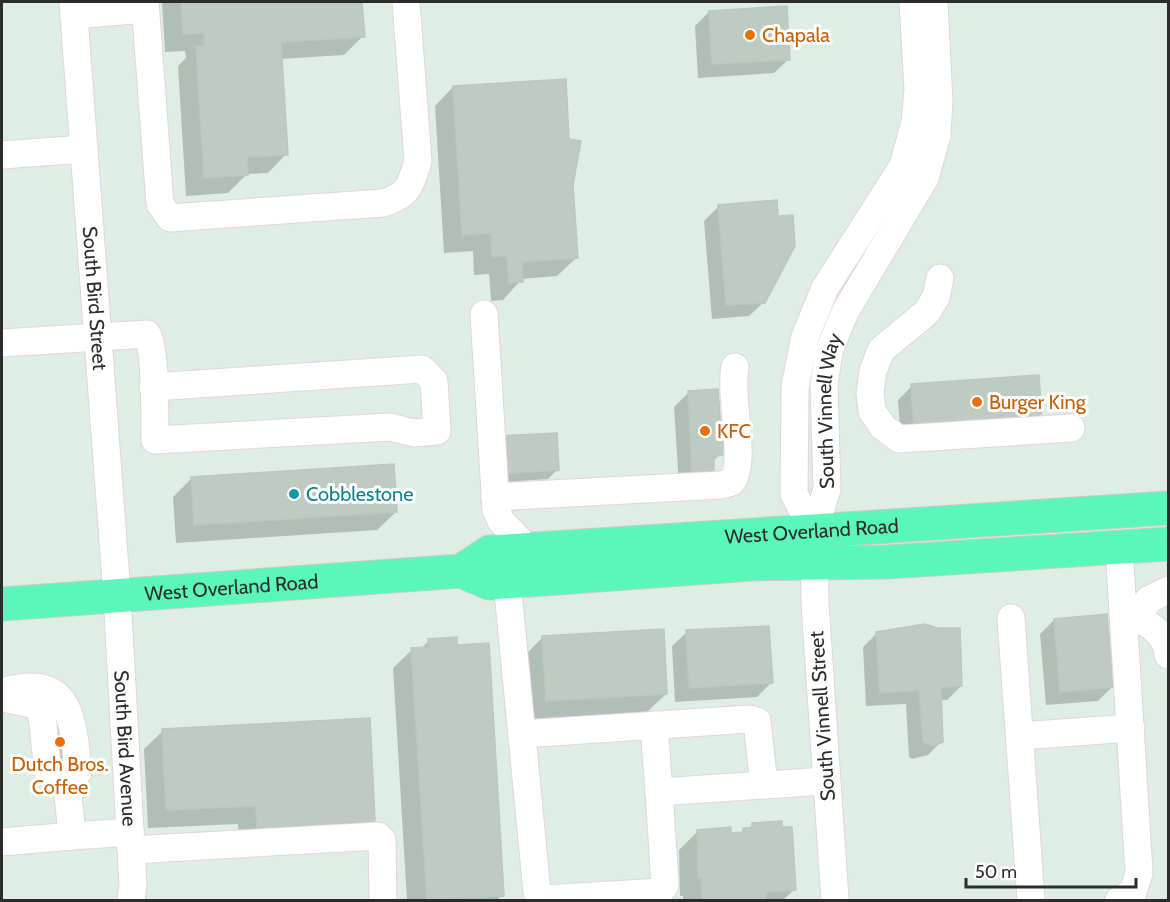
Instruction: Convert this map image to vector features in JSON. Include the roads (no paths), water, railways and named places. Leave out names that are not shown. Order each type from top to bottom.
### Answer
[{"type":"main road","name":"West Overland Road","points":[[461,571],[490,552],[528,549],[814,547],[1168,508]]},
{"type":"main road","name":"West Overland Road","points":[[2,603],[461,571],[489,583],[751,564],[814,547],[887,562],[1168,544]]},
{"type":"street","points":[[73,8],[145,5],[160,204],[170,218],[383,203],[401,198],[411,184],[418,161],[406,2]]},
{"type":"street","name":"South Vinnell Way","points":[[814,547],[794,494],[795,387],[805,337],[825,288],[903,166],[915,122],[918,90],[913,2]]},
{"type":"street","name":"South Vinnell Way","points":[[814,547],[827,489],[824,385],[829,351],[858,287],[925,178],[937,135],[939,102],[934,2]]},
{"type":"street","name":"South Bird Street","points":[[73,8],[117,596]]},
{"type":"street","points":[[2,155],[84,149]]},
{"type":"street","points":[[940,278],[936,297],[927,312],[881,350],[870,393],[872,411],[883,427],[899,439],[1071,428]]},
{"type":"street","points":[[484,314],[495,497],[501,521],[528,549]]},
{"type":"street","points":[[2,343],[147,334],[151,341],[155,440],[390,428],[414,433],[437,431],[434,381],[422,369],[153,387]]},
{"type":"street","points":[[495,497],[646,490],[721,485],[732,482],[739,468],[732,394],[735,367]]},
{"type":"street","name":"South Vinnell Street","points":[[814,547],[825,781],[835,900]]},
{"type":"street","points":[[1119,547],[1131,616],[1131,728],[1139,873],[1132,892],[1119,900]]},
{"type":"street","points":[[507,581],[537,892],[545,899],[660,891],[665,885],[654,725]]},
{"type":"street","points":[[1131,616],[1148,600],[1168,590]]},
{"type":"street","name":"South Bird Avenue","points":[[117,596],[131,841],[131,900]]},
{"type":"street","points":[[1131,616],[1151,626],[1168,645],[1168,655]]},
{"type":"street","points":[[1011,618],[1031,900]]},
{"type":"street","points":[[2,692],[16,688],[45,689],[66,704],[73,723],[78,772],[68,784],[72,836]]},
{"type":"street","points":[[2,697],[36,705],[42,715],[48,773],[68,784]]},
{"type":"street","points":[[522,734],[750,718],[757,721],[764,785]]},
{"type":"street","points":[[1020,736],[1131,728]]},
{"type":"street","points":[[658,792],[825,781]]},
{"type":"street","points":[[2,842],[72,836],[131,841],[378,836],[382,840],[385,897],[383,900]]},
{"type":"place","name":"Chapala","points":[[750,35]]},
{"type":"place","name":"Burger King","points":[[977,402]]},
{"type":"place","name":"KFC","points":[[705,431]]},
{"type":"place","name":"Cobblestone","points":[[294,494]]},
{"type":"place","name":"Dutch Bros. Coffee","points":[[60,742]]}]
